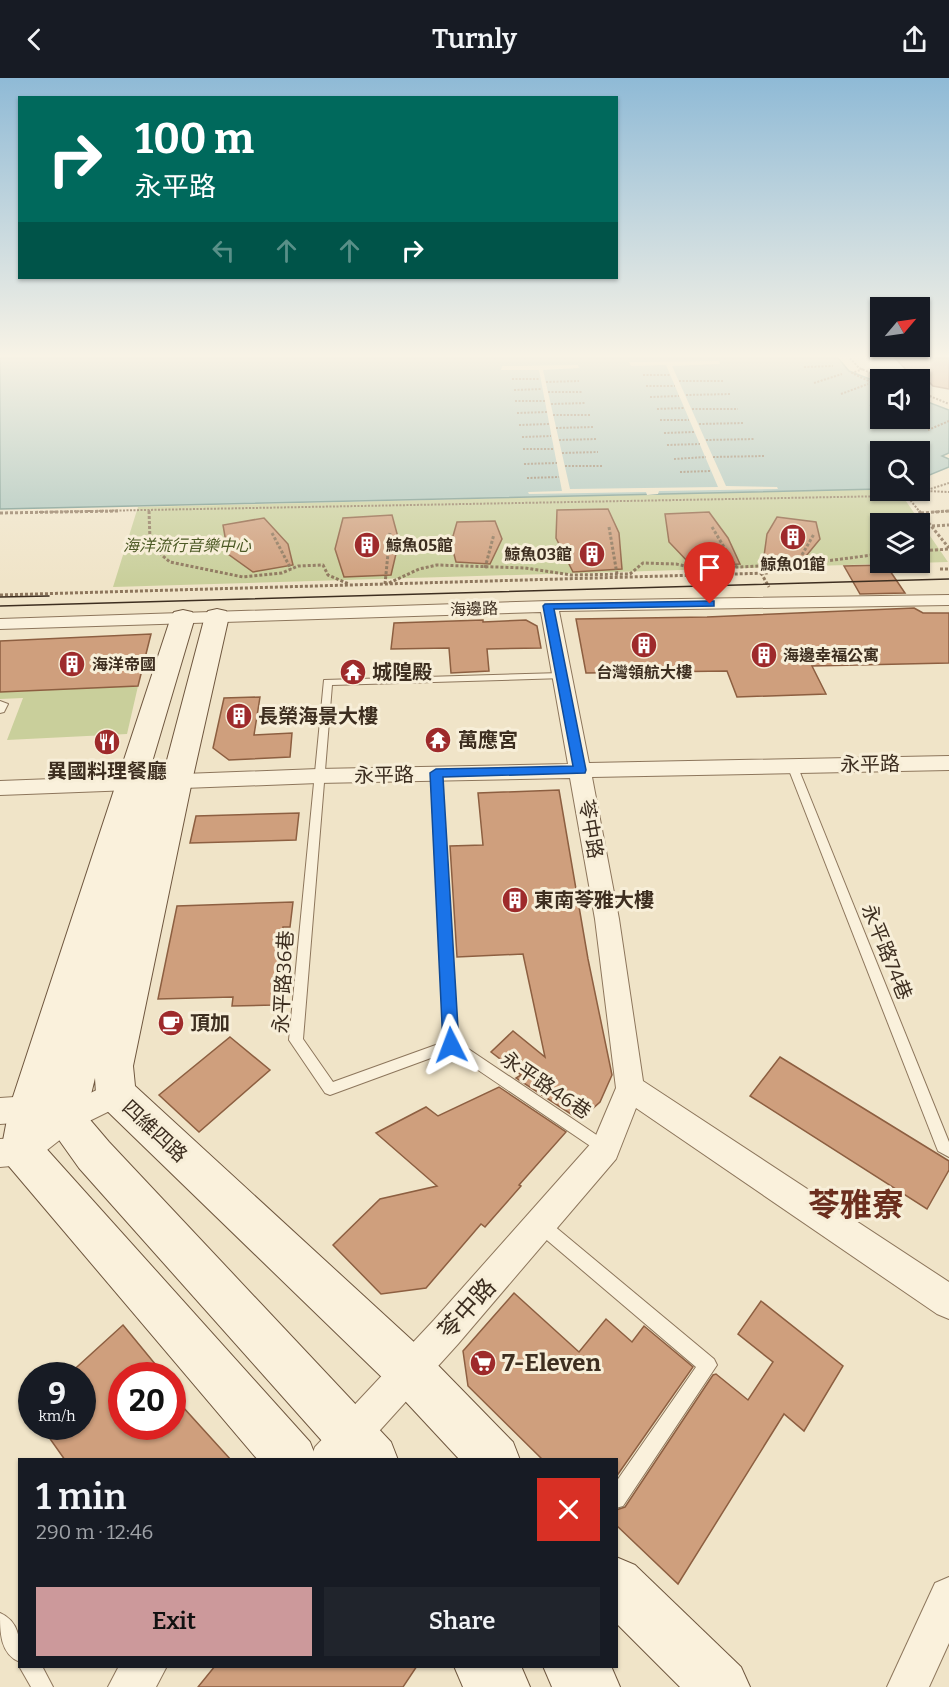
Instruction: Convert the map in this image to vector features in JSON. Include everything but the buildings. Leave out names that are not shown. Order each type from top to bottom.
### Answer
[{"type":"street","name":"海邊路","points":[[0,624],[549,606],[949,600]]},
{"type":"street","name":"苓中路","points":[[350,1451],[410,1371],[542,1225],[605,1149],[630,1088],[607,919],[549,606]]},
{"type":"street","name":"四維四路","points":[[23,1128],[155,781],[199,616]]},
{"type":"street","name":"永平路","points":[[0,788],[318,776],[949,763]]},
{"type":"street","name":"四維四路","points":[[155,781],[114,1066],[116,1094],[410,1371],[493,1458]]},
{"type":"street","points":[[630,1088],[949,1302]]},
{"type":"street","points":[[23,1128],[116,1094]]},
{"type":"street","points":[[23,1128],[94,1155],[350,1451]]},
{"type":"street","points":[[23,1128],[290,1458]]},
{"type":"street","points":[[618,1586],[721,1687]]},
{"type":"street","points":[[908,1687],[949,1597]]},
{"type":"street","points":[[129,1687],[144,1668]]},
{"type":"street","points":[[484,1668],[501,1687]]},
{"type":"street","points":[[574,1668],[591,1687]]},
{"type":"lane","points":[[318,776],[327,682],[561,676]]},
{"type":"lane","points":[[0,704],[3,704],[0,710]]},
{"type":"lane","name":"永平路74巷","points":[[792,765],[943,1146],[949,1150]]},
{"type":"lane","points":[[436,773],[451,1045]]},
{"type":"lane","name":"永平路36巷","points":[[318,776],[296,1040],[330,1089],[451,1045]]},
{"type":"lane","name":"永平路46巷","points":[[451,1045],[605,1149]]},
{"type":"lane","points":[[542,1225],[708,1365],[618,1496]]},
{"type":"lane","points":[[0,1623],[18,1649]]},
{"type":"lane","points":[[30,1668],[43,1687]]},
{"type":"path","points":[[522,437],[551,436]]},
{"type":"path","points":[[559,440],[596,439]]},
{"type":"path","points":[[706,440],[755,439]]},
{"type":"path","points":[[667,445],[700,444]]},
{"type":"path","points":[[523,449],[554,449]]},
{"type":"path","points":[[562,453],[598,452]]},
{"type":"path","points":[[713,457],[764,456]]},
{"type":"path","points":[[674,459],[705,457]]},
{"type":"path","points":[[524,464],[557,463]]},
{"type":"path","points":[[565,466],[602,466]]},
{"type":"path","points":[[680,472],[711,471]]},
{"type":"path","points":[[527,478],[559,477]]},
{"type":"path","points":[[930,489],[949,483]]},
{"type":"path","points":[[930,491],[949,492]]},
{"type":"path","points":[[655,494],[658,501]]},
{"type":"path","points":[[0,513],[870,496]]},
{"type":"path","points":[[912,501],[921,513],[949,511]]},
{"type":"path","points":[[149,510],[148,537],[160,555],[170,562],[243,577],[264,576],[298,567],[323,565],[328,575],[352,585]]},
{"type":"path","points":[[930,524],[949,548]]},
{"type":"path","points":[[932,526],[949,525]]},
{"type":"path","points":[[609,527],[617,574]]},
{"type":"path","points":[[712,527],[736,567]]},
{"type":"path","points":[[272,533],[291,570]]},
{"type":"path","points":[[386,584],[390,533]]},
{"type":"path","points":[[484,568],[494,534]]},
{"type":"path","points":[[800,564],[799,560],[814,534]]},
{"type":"path","points":[[944,542],[949,541]]},
{"type":"path","points":[[930,550],[949,548]]},
{"type":"path","points":[[386,584],[420,569],[437,565],[484,568],[525,567],[571,575],[630,574],[643,563],[676,564],[694,568],[736,567],[800,564],[870,555]]},
{"type":"path","points":[[940,569],[948,570]]},
{"type":"path","points":[[0,595],[769,573]]},
{"type":"green space","name":"海洋流行音樂中心","points":[[870,489],[870,501],[906,501],[914,513],[870,513],[870,564],[113,587],[138,507]]},
{"type":"green space","name":"海洋流行音樂中心","points":[[930,536],[948,562],[930,563]]},
{"type":"green space","points":[[138,686],[127,734],[7,740],[23,698],[0,699],[0,692]]},
{"type":"water","points":[[0,433],[949,433],[949,453],[942,456],[949,459],[949,467],[930,475],[930,441],[870,441],[870,489],[0,509]]},
{"type":"pier","points":[[551,433],[557,433],[570,489],[718,487],[695,433],[702,433],[726,486],[777,487],[778,489],[659,491],[658,494],[647,495],[646,492],[529,494],[528,492],[562,491]]},
{"type":"tram line","points":[[0,606],[949,579]]},
{"type":"tram line","points":[[0,597],[49,596]]},
{"type":"place","name":"鯨魚01館","points":[[793,537]]},
{"type":"place","name":"鯨魚05館","points":[[367,545]]},
{"type":"place","name":"鯨魚03館","points":[[592,554]]},
{"type":"place","name":"台灣領航大樓","points":[[644,645]]},
{"type":"place","name":"海邊幸福公寓","points":[[764,655]]},
{"type":"place","name":"海洋帝國","points":[[72,664]]},
{"type":"place","name":"城隍殿","points":[[353,672]]},
{"type":"place","name":"長榮海景大樓","points":[[239,716]]},
{"type":"place","name":"萬應宮","points":[[438,740]]},
{"type":"place","name":"異國料理餐廳","points":[[107,742]]},
{"type":"place","name":"東南苓雅大樓","points":[[515,900]]},
{"type":"place","name":"頂加","points":[[171,1023]]},
{"type":"place","name":"7-Eleven","points":[[483,1363]]},
{"type":"district","name":"苓雅寮","points":[[856,1205]]},
{"type":"route","points":[[451,1045],[436,773],[580,770],[549,606],[710,604]]}]
